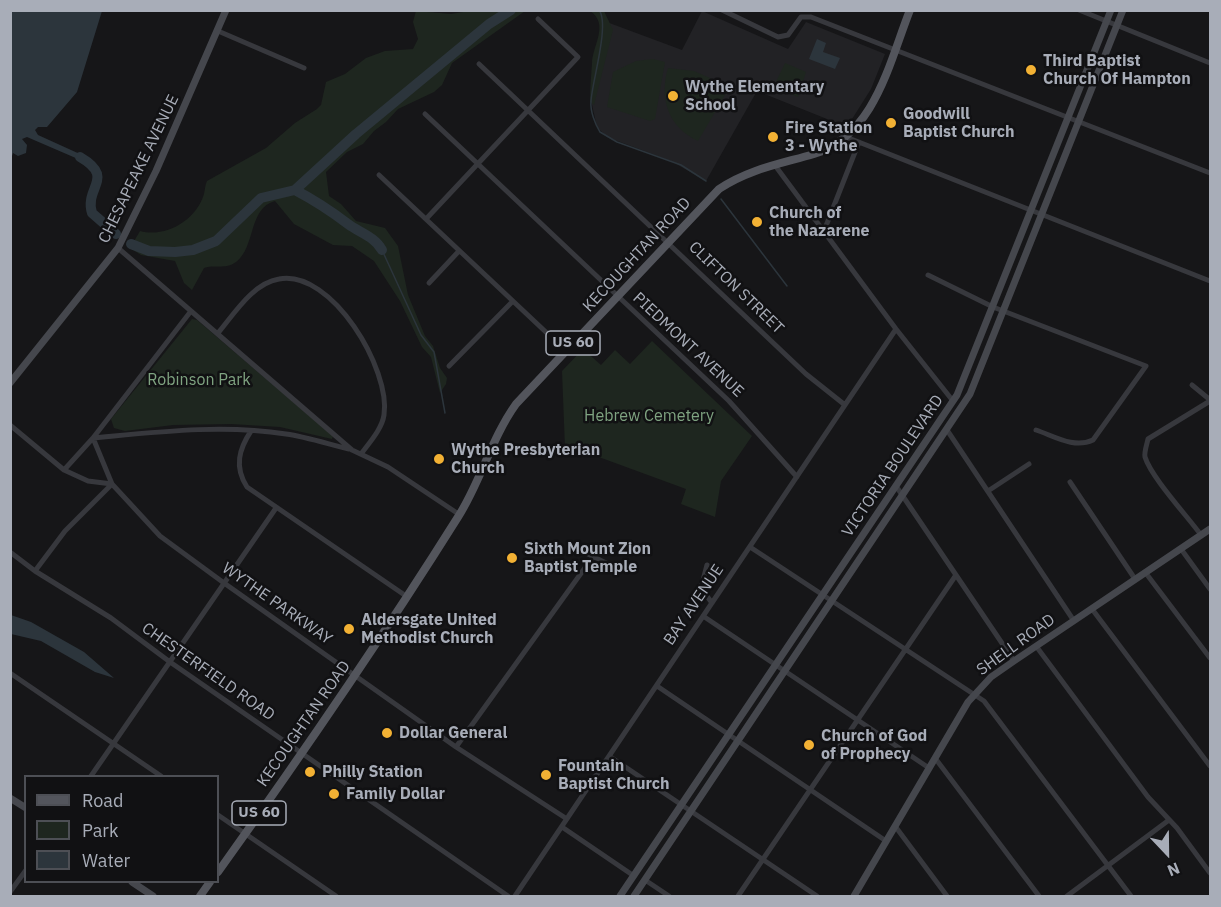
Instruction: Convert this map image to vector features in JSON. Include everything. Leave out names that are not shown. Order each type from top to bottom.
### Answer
[{"type":"main road","name":"CHESAPEAKE AVENUE","points":[[10,384],[118,248],[152,180],[226,10]]},
{"type":"main road","name":"KECOUGHTAN ROAD","points":[[219,871],[355,675],[460,515],[506,418],[616,296],[719,189],[746,173],[817,153],[846,137],[865,117],[910,10]]},
{"type":"main road","name":"VICTORIA BOULEVARD","points":[[620,897],[953,401],[966,378],[1111,10]]},
{"type":"main road","name":"VICTORIA BOULEVARD","points":[[634,897],[947,430],[975,383],[1123,10]]},
{"type":"main road","name":"SHELL ROAD","points":[[855,896],[973,695],[991,677],[1210,529]]},
{"type":"main road","points":[[10,798],[24,807]]},
{"type":"main road","points":[[133,883],[153,897]]},
{"type":"main road","points":[[200,897],[209,883]]},
{"type":"street","points":[[722,10],[778,37],[788,35],[798,19],[808,16],[895,48],[1210,173]]},
{"type":"street","points":[[1079,10],[1210,63]]},
{"type":"street","points":[[426,219],[578,57],[538,19]]},
{"type":"street","points":[[218,31],[304,68]]},
{"type":"street","name":"CLIFTON STREET","points":[[479,64],[806,374],[845,405]]},
{"type":"street","name":"PIEDMONT AVENUE","points":[[425,114],[737,409],[797,477]]},
{"type":"street","points":[[846,137],[1210,281]]},
{"type":"street","points":[[824,231],[859,142]]},
{"type":"street","points":[[774,164],[896,329],[953,401]]},
{"type":"street","points":[[379,175],[566,351]]},
{"type":"street","points":[[118,248],[352,450]]},
{"type":"street","points":[[429,283],[459,251]]},
{"type":"street","points":[[928,275],[993,307],[1146,366],[1092,440],[1084,444],[1076,444],[1036,430]]},
{"type":"street","points":[[218,333],[253,293],[278,279],[292,278],[308,283],[321,292],[356,329],[381,384],[385,400],[384,418],[360,454]]},
{"type":"street","points":[[449,366],[512,302]]},
{"type":"street","points":[[64,470],[93,438],[191,311]]},
{"type":"street","name":"BAY AVENUE","points":[[517,894],[896,329]]},
{"type":"street","points":[[1192,385],[1210,400],[1148,439],[1145,457],[1201,535]]},
{"type":"street","points":[[10,425],[64,470],[88,481],[112,484]]},
{"type":"street","points":[[93,438],[181,430],[251,430],[287,434],[352,450],[388,467],[460,515]]},
{"type":"street","points":[[251,430],[239,457],[241,478],[255,494],[406,596]]},
{"type":"street","points":[[947,430],[1074,621]]},
{"type":"street","points":[[93,438],[112,484]]},
{"type":"street","points":[[988,491],[1029,464]]},
{"type":"street","points":[[1070,482],[1135,579]]},
{"type":"street","points":[[34,572],[65,531],[112,484]]},
{"type":"street","name":"WYTHE PARKWAY","points":[[112,484],[160,536],[456,747],[567,819]]},
{"type":"street","points":[[896,486],[1014,661]]},
{"type":"street","points":[[92,775],[276,508]]},
{"type":"street","points":[[750,547],[989,707],[1131,897]]},
{"type":"street","points":[[1181,549],[1210,590]]},
{"type":"street","points":[[580,550],[612,566]]},
{"type":"street","name":"CHESTERFIELD ROAD","points":[[10,552],[34,572],[111,618],[170,662],[508,897]]},
{"type":"street","points":[[456,747],[592,558]]},
{"type":"street","points":[[707,565],[701,588],[712,603]]},
{"type":"street","points":[[1146,572],[1210,658]]},
{"type":"street","points":[[738,897],[956,575]]},
{"type":"street","points":[[1092,609],[1210,766]]},
{"type":"street","points":[[704,616],[929,768]]},
{"type":"street","points":[[1036,646],[1148,797],[1210,873]]},
{"type":"street","points":[[10,673],[158,775]]},
{"type":"street","points":[[657,686],[886,841]]},
{"type":"street","points":[[609,756],[817,897]]},
{"type":"street","points":[[935,758],[1039,897]]},
{"type":"street","points":[[219,816],[336,897]]},
{"type":"street","points":[[1067,897],[1169,820]]},
{"type":"street","points":[[895,826],[947,897]]},
{"type":"street","points":[[562,827],[634,876]]},
{"type":"street","points":[[1204,865],[1210,860]]},
{"type":"street","points":[[10,892],[24,873]]},
{"type":"street","points":[[645,880],[669,897]]},
{"type":"street","points":[[517,894],[524,897]]},
{"type":"shaded area","name":"Wythe Elementary School","points":[[702,11],[788,49],[806,22],[885,54],[871,89],[847,127],[757,91],[706,181],[671,161],[607,137],[597,127],[591,100],[604,21],[682,50]]},
{"type":"green space","points":[[416,11],[451,14],[469,11],[525,11],[452,63],[442,85],[434,92],[398,109],[363,144],[347,152],[326,172],[329,196],[341,204],[356,221],[385,228],[398,246],[408,295],[425,336],[433,346],[440,368],[447,378],[440,393],[431,357],[422,347],[400,301],[374,261],[352,246],[333,245],[294,224],[275,201],[260,211],[247,247],[236,262],[228,266],[204,268],[192,290],[184,283],[175,261],[141,255],[130,248],[140,231],[159,232],[187,219],[200,204],[207,181],[266,148],[295,123],[317,109],[321,105],[326,82],[345,74],[366,58],[385,51],[413,49],[418,39],[413,22]]},
{"type":"green space","points":[[590,11],[604,11],[613,30],[594,105],[590,102],[591,78],[593,57],[599,36],[599,22]]},
{"type":"green space","points":[[653,59],[665,62],[655,119],[650,121],[607,107],[613,72],[636,61]]},
{"type":"green space","points":[[785,63],[806,72],[798,97],[779,89],[776,82]]},
{"type":"green space","points":[[668,68],[694,71],[726,85],[728,90],[698,141],[679,128],[668,110],[665,79]]},
{"type":"green space","name":"Robinson Park","points":[[192,319],[197,320],[333,436],[332,439],[280,427],[231,424],[173,425],[125,431],[114,428],[111,419]]},
{"type":"green space","name":"Hebrew Cemetery","points":[[652,341],[752,436],[721,481],[715,517],[681,504],[686,489],[577,449],[565,448],[562,371],[583,349],[601,365],[615,350],[630,364]]},
{"type":"water","points":[[11,10],[102,11],[77,92],[47,127],[38,127],[35,130],[38,135],[82,155],[78,159],[27,137],[22,139],[27,145],[26,153],[18,156],[13,153],[11,159]]},
{"type":"water","points":[[817,39],[826,43],[823,52],[840,58],[835,69],[809,59]]},
{"type":"water","points":[[11,615],[31,622],[84,652],[114,678],[95,672],[41,641],[11,634]]},
{"type":"waterway","points":[[131,244],[149,251],[175,252],[193,250],[216,241],[261,198],[295,190],[356,134],[489,24],[511,10]]},
{"type":"waterway","points":[[599,10],[602,17],[602,40],[591,105],[593,117],[600,132],[617,142],[681,165],[706,181]]},
{"type":"waterway","points":[[80,157],[91,164],[98,177],[92,196],[92,213],[116,234]]},
{"type":"waterway","points":[[295,190],[371,238],[382,250]]},
{"type":"waterway","points":[[721,199],[787,286]]},
{"type":"waterway","points":[[382,250],[421,335],[434,352],[445,413]]},
{"type":"place","name":"Third Baptist Church Of Hampton","points":[[1031,70]]},
{"type":"place","name":"Wythe Elementary School","points":[[673,96]]},
{"type":"place","name":"Goodwill Baptist Church","points":[[891,123]]},
{"type":"place","name":"Fire Station 3 - Wythe","points":[[773,137]]},
{"type":"place","name":"Church of the Nazarene","points":[[757,222]]},
{"type":"place","name":"Wythe Presbyterian Church","points":[[439,459]]},
{"type":"place","name":"Sixth Mount Zion Baptist Temple","points":[[512,558]]},
{"type":"place","name":"Aldersgate United Methodist Church","points":[[349,629]]},
{"type":"place","name":"Dollar General","points":[[387,733]]},
{"type":"place","name":"Church of God of Prophecy","points":[[809,745]]},
{"type":"place","name":"Philly Station","points":[[310,772]]},
{"type":"place","name":"Fountain Baptist Church","points":[[546,775]]},
{"type":"place","name":"Family Dollar","points":[[334,794]]}]
